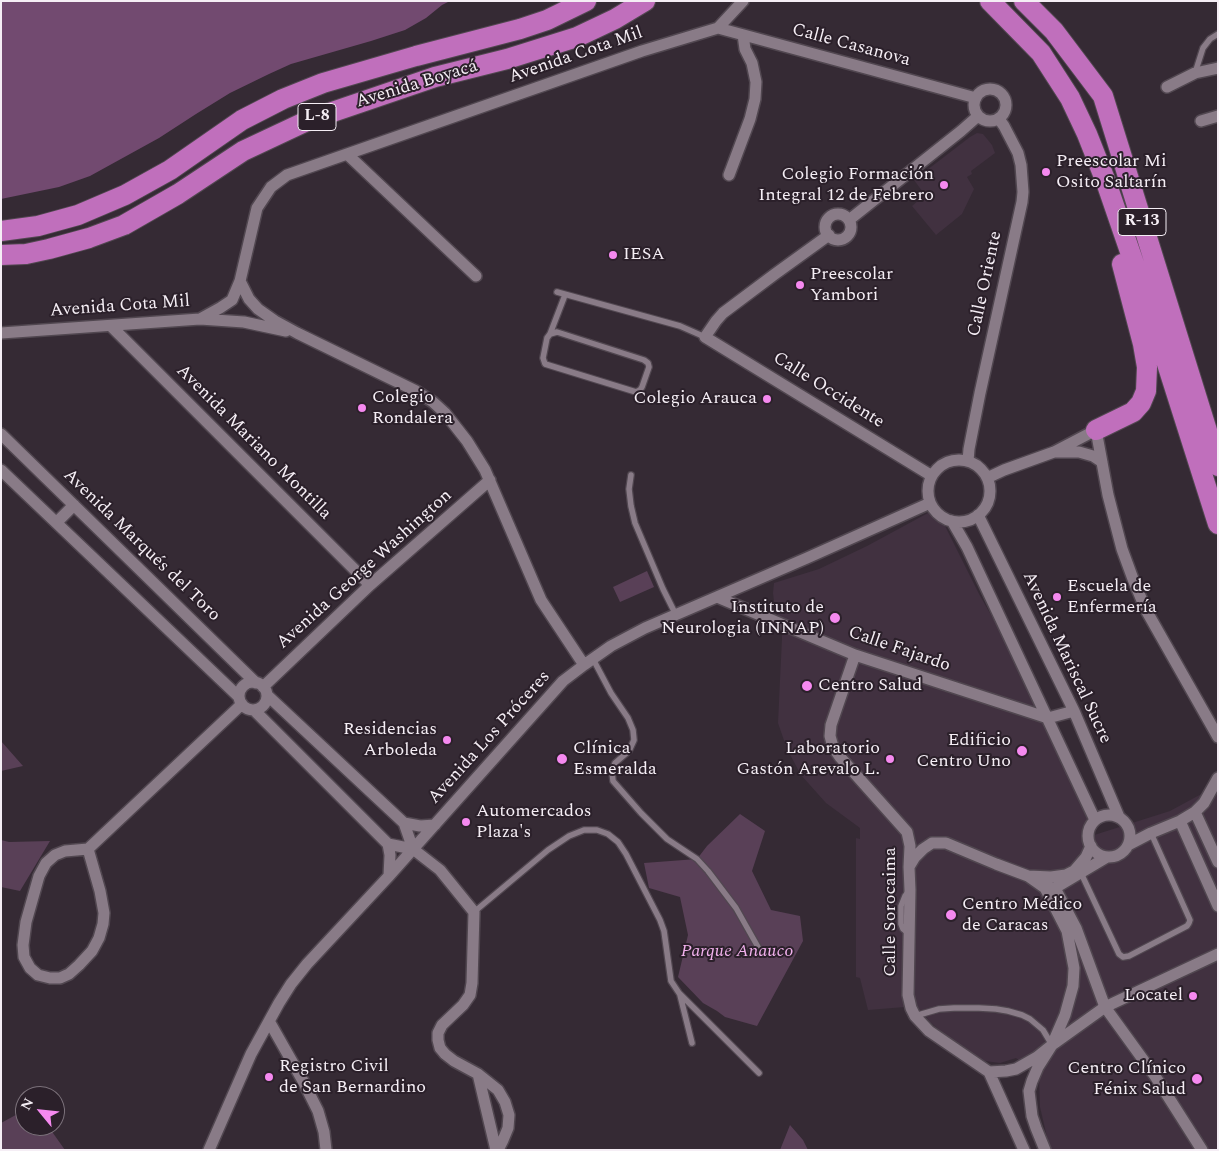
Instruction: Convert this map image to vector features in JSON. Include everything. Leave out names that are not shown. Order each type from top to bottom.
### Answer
[{"type":"highway","name":"Avenida Boyacá","points":[[1,231],[38,226],[78,215],[125,195],[170,170],[242,120],[283,99],[323,83],[407,58],[520,29],[547,20],[586,1]]},
{"type":"highway","name":"Avenida Boyacá","points":[[1,256],[26,254],[49,249],[89,238],[124,225],[178,194],[243,151],[309,120],[435,77],[507,59],[577,36],[615,19],[646,1]]},
{"type":"highway","name":"R-13","points":[[990,1],[1041,53],[1070,98],[1087,134],[1106,182],[1147,301],[1218,524]]},
{"type":"highway","name":"R-13","points":[[1024,1],[1054,31],[1103,96],[1218,466]]},
{"type":"highway","points":[[1096,430],[1133,412],[1141,403],[1146,391],[1147,378],[1143,344],[1106,206],[1106,182]]},
{"type":"street","points":[[718,28],[743,1]]},
{"type":"street","name":"Calle Casanova","points":[[718,28],[976,98]]},
{"type":"street","name":"Avenida Cota Mil","points":[[1,333],[200,319],[232,300],[240,281],[257,208],[270,187],[287,175],[642,51],[718,28]]},
{"type":"street","points":[[729,175],[750,119],[755,99],[756,82],[752,63],[745,49],[743,35]]},
{"type":"street","points":[[1167,87],[1194,74],[1218,68]]},
{"type":"street","points":[[988,89],[1002,93],[1007,107],[1003,116],[989,122],[983,120],[974,109],[976,98],[988,89]]},
{"type":"street","points":[[849,220],[978,116]]},
{"type":"street","points":[[1201,121],[1218,116]]},
{"type":"street","name":"Calle Oriente","points":[[968,461],[980,393],[1023,192],[1018,153],[999,119]]},
{"type":"street","points":[[347,154],[476,276]]},
{"type":"street","points":[[840,214],[849,220],[851,230],[845,237],[838,239],[832,238],[829,235],[826,222],[831,216],[840,214]]},
{"type":"street","points":[[705,337],[723,313],[829,235]]},
{"type":"street","points":[[240,281],[248,299],[258,309],[297,333],[416,391],[433,402],[445,413],[467,440],[485,470],[541,600],[588,662]]},
{"type":"street","points":[[200,319],[244,322],[297,333]]},
{"type":"street","name":"Avenida Mariano Montilla","points":[[111,326],[370,585]]},
{"type":"street","name":"Calle Occidente","points":[[705,337],[932,476]]},
{"type":"street","points":[[987,478],[1054,452],[1096,430],[1108,495],[1132,579],[1146,610],[1218,737]]},
{"type":"street","name":"Avenida Marqués del Toro","points":[[1,434],[404,823],[413,849]]},
{"type":"street","points":[[1054,452],[1079,452],[1093,456],[1102,462]]},
{"type":"street","points":[[951,460],[968,461],[983,470],[987,478],[990,486],[988,502],[978,515],[966,521],[952,521],[939,515],[930,503],[928,484],[937,469],[943,464],[951,460]]},
{"type":"street","points":[[1,470],[57,522],[240,700],[247,709],[254,710],[262,707],[266,699],[262,688],[252,683],[244,686],[240,700],[88,848],[65,851],[55,855],[46,863],[39,876],[26,922],[23,945],[24,958],[30,968],[38,975],[60,978],[69,974],[92,951],[99,938],[104,924],[104,913],[88,848]]},
{"type":"street","name":"Avenida George Washington","points":[[262,688],[370,585],[490,480]]},
{"type":"street","name":"Avenida Los Próceres","points":[[209,1150],[251,1054],[291,984],[563,682],[611,646],[645,628],[930,503]]},
{"type":"street","points":[[57,522],[74,505]]},
{"type":"street","name":"Avenida Mariscal Sucre","points":[[978,515],[1074,711],[1123,821]]},
{"type":"street","points":[[952,521],[967,547],[1095,820]]},
{"type":"street","name":"Calle Fajardo","points":[[716,597],[855,655],[1048,718]]},
{"type":"street","name":"Calle Sorocaima","points":[[855,655],[831,725],[830,736],[833,747],[840,757],[907,832],[910,846],[908,995],[911,1008],[915,1016],[929,1031],[989,1072]]},
{"type":"street","points":[[254,710],[388,844],[413,849],[440,870],[474,912],[470,995],[442,1024],[438,1033],[438,1040],[440,1048],[445,1054],[478,1074],[498,1090],[505,1102],[508,1128],[497,1150]]},
{"type":"street","points":[[1048,718],[1074,711]]},
{"type":"street","points":[[1050,888],[1081,873],[1107,857],[1120,854],[1128,845],[1195,812],[1204,803],[1218,778]]},
{"type":"street","points":[[1195,812],[1218,862]]},
{"type":"street","points":[[1107,857],[1098,853],[1091,846],[1088,835],[1089,829],[1095,820],[1107,814],[1113,815],[1151,833]]},
{"type":"street","points":[[1123,821],[1130,831],[1128,845]]},
{"type":"street","points":[[1180,821],[1218,906]]},
{"type":"street","points":[[404,823],[420,826],[435,825]]},
{"type":"street","points":[[909,867],[923,849],[932,844],[940,843],[1028,876],[1050,888],[1076,928],[1105,1007],[1156,1076],[1202,1150]]},
{"type":"street","points":[[388,844],[390,855],[389,876]]},
{"type":"street","points":[[1028,876],[1051,877],[1066,875],[1074,871],[1086,857],[1091,846]]},
{"type":"street","points":[[1045,1150],[1032,1116],[1029,1091],[1038,1067],[1052,1045],[1065,1015],[1073,986],[1074,968],[1067,931],[1050,888]]},
{"type":"street","points":[[1024,1150],[989,1072],[1016,1069],[1037,1057],[1105,1007],[1218,954]]},
{"type":"street","points":[[269,1021],[318,1111],[324,1132],[326,1150]]},
{"type":"street","points":[[478,1074],[497,1150]]},
{"type":"lane","points":[[1194,74],[1203,48],[1210,39],[1218,34]]},
{"type":"lane","points":[[556,292],[680,326],[705,337]]},
{"type":"lane","points":[[550,334],[557,332],[644,360],[648,363],[648,367],[642,387],[636,392],[545,364],[543,352],[547,338],[565,295]]},
{"type":"lane","points":[[631,475],[629,489],[635,523],[676,616]]},
{"type":"lane","points":[[588,662],[628,718],[633,730],[634,740],[629,751],[615,762],[612,772],[613,780],[641,814],[667,839],[697,859],[708,871],[736,908],[758,947]]},
{"type":"lane","points":[[474,912],[548,850],[569,836],[584,830],[597,830],[608,834],[618,842],[626,854],[660,920],[664,931],[670,981],[679,993],[759,1073]]},
{"type":"lane","points":[[1081,873],[1119,954],[1123,957],[1129,956],[1187,926],[1190,920],[1151,833]]},
{"type":"lane","points":[[679,993],[692,1043]]},
{"type":"lane","points":[[915,1016],[954,1008],[1008,1011],[1030,1019],[1043,1030],[1052,1045]]},
{"type":"shaded area","points":[[1,1],[450,1],[405,30],[291,64],[269,74],[230,93],[159,138],[90,176],[59,187],[1,199]]},
{"type":"shaded area","name":"Colegio Formación Integral 12 de Febrero","points":[[977,133],[983,134],[992,145],[995,153],[971,171],[972,174],[967,177],[974,189],[962,214],[936,235],[912,206],[925,195],[914,180]]},
{"type":"shaded area","points":[[928,513],[938,516],[943,522],[979,594],[1010,648],[1092,818],[1086,829],[1088,837],[1170,811],[1218,785],[1218,1150],[1050,1150],[1040,1107],[1039,1075],[1016,1058],[1000,1063],[985,1061],[957,1045],[930,1022],[917,1006],[868,1010],[860,978],[856,977],[856,838],[860,839],[860,828],[826,803],[801,775],[787,749],[778,723],[782,638],[781,620],[775,610],[774,583],[819,569]]},
{"type":"green space","points":[[647,571],[654,587],[620,602],[613,587]]},
{"type":"green space","points":[[1,741],[23,766],[1,771]]},
{"type":"green space","name":"Parque Anauco","points":[[740,814],[765,831],[752,871],[771,910],[800,916],[803,941],[757,1026],[725,1017],[703,1003],[678,977],[688,935],[680,897],[649,888],[644,863],[697,859],[707,846]]},
{"type":"green space","points":[[1,840],[9,842],[50,841],[20,891],[1,887]]},
{"type":"green space","points":[[15,1115],[15,1136],[55,1136],[65,1150],[1,1150],[1,1123]]},
{"type":"green space","points":[[790,1125],[803,1140],[808,1150],[780,1150]]},
{"type":"place","name":"Preescolar Mi Osito Saltarín","points":[[1046,172]]},
{"type":"place","name":"Colegio Formación Integral 12 de Febrero","points":[[944,185]]},
{"type":"place","name":"IESA","points":[[613,255]]},
{"type":"place","name":"Preescolar Yambori","points":[[800,285]]},
{"type":"place","name":"Colegio Arauca","points":[[767,399]]},
{"type":"place","name":"Colegio Rondalera","points":[[362,408]]},
{"type":"place","name":"Escuela de Enfermería","points":[[1057,597]]},
{"type":"place","name":"Instituto de Neurologia (INNAP)","points":[[835,618]]},
{"type":"place","name":"Centro Salud","points":[[807,686]]},
{"type":"place","name":"Residencias Arboleda","points":[[447,740]]},
{"type":"place","name":"Edificio Centro Uno","points":[[1022,751]]},
{"type":"place","name":"Clínica Esmeralda","points":[[562,759]]},
{"type":"place","name":"Laboratorio Gastón Arevalo L.","points":[[890,759]]},
{"type":"place","name":"Automercados Plaza's","points":[[466,822]]},
{"type":"place","name":"Centro Médico de Caracas","points":[[951,915]]},
{"type":"place","name":"Locatel","points":[[1193,996]]},
{"type":"place","name":"Registro Civil de San Bernardino","points":[[269,1077]]},
{"type":"place","name":"Centro Clínico Fénix Salud","points":[[1197,1079]]}]
